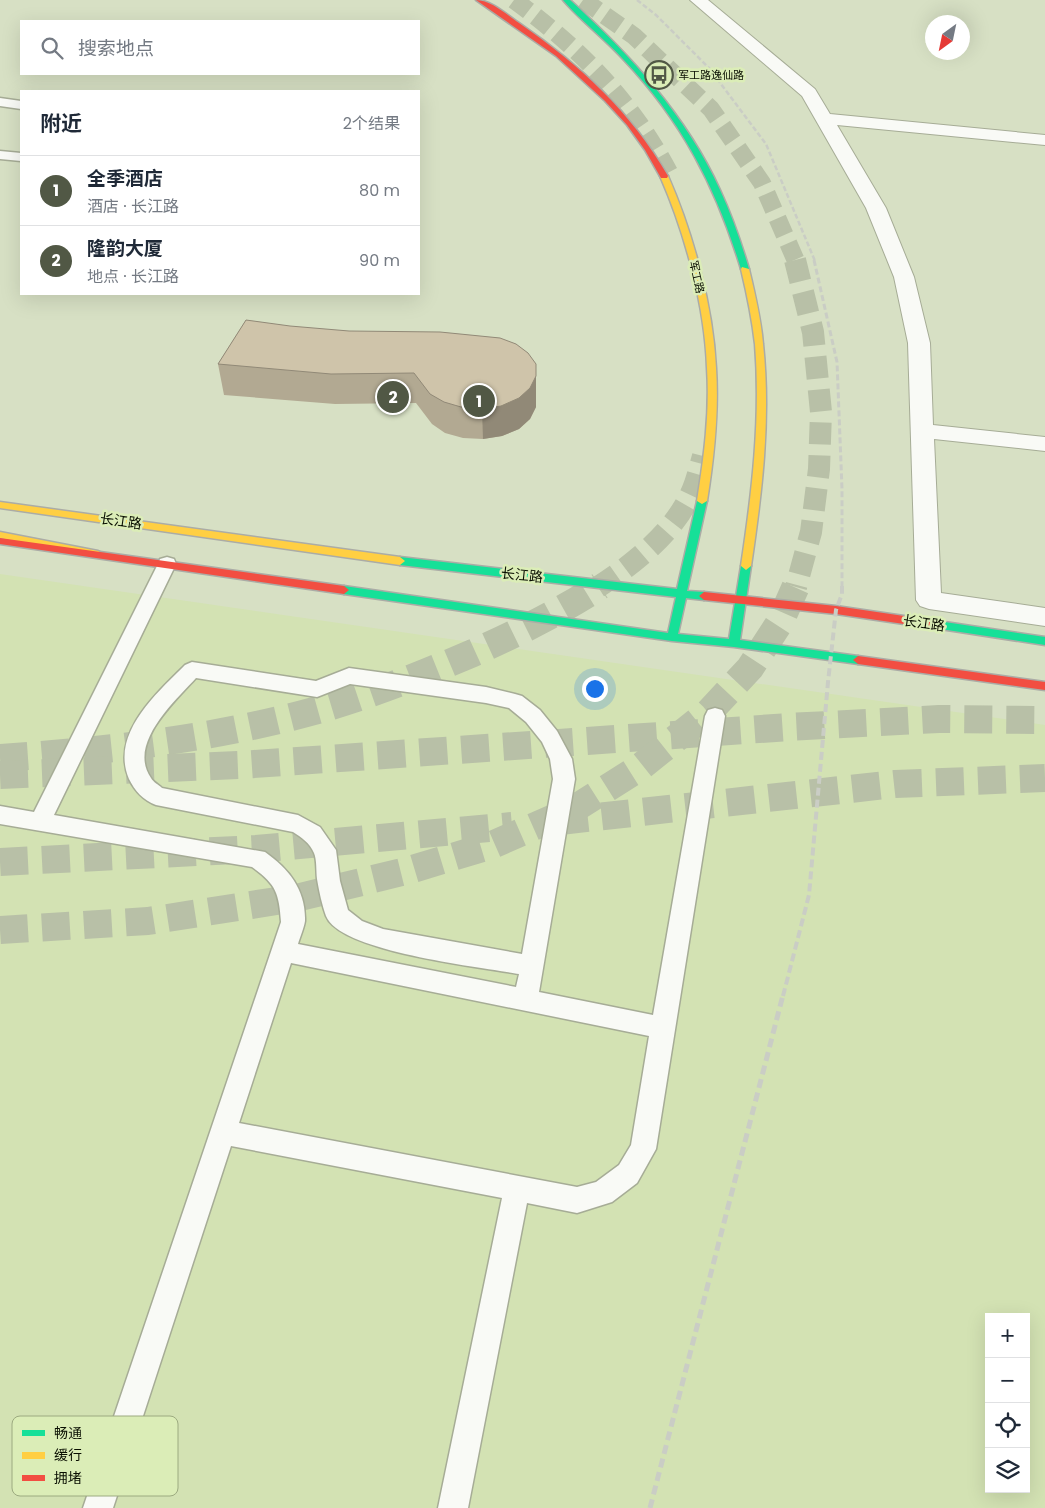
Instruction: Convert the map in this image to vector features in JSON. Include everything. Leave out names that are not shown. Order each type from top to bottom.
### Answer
[{"type":"main road","name":"军工路","points":[[479,0],[522,25],[558,52],[595,86],[645,146],[665,177],[692,256],[708,327],[713,398],[708,462],[697,526],[672,637]]},
{"type":"main road","points":[[566,0],[605,35],[646,78],[697,150],[716,186],[746,272],[758,335],[763,424],[752,536],[734,643]]},
{"type":"main road","name":"长江路","points":[[0,504],[467,570],[836,610],[1045,641]]},
{"type":"main road","points":[[0,535],[98,554]]},
{"type":"main road","points":[[0,541],[672,637],[734,643],[1045,686]]},
{"type":"street","points":[[698,0],[810,94],[876,208],[904,277],[919,343],[929,600],[1045,617]]},
{"type":"street","points":[[824,119],[1045,140]]},
{"type":"street","points":[[923,431],[1045,444]]},
{"type":"lane","points":[[0,102],[20,105]]},
{"type":"lane","points":[[0,155],[20,157]]},
{"type":"lane","points":[[40,821],[167,564]]},
{"type":"lane","points":[[526,1000],[532,966],[564,779],[561,760],[550,736],[532,716],[514,702],[486,695],[349,676],[317,689],[192,670],[151,716],[137,737],[133,758],[142,783],[156,796],[298,824],[312,833],[325,850],[329,881],[338,916],[354,928],[380,939],[532,966]]},
{"type":"lane","points":[[223,1132],[577,1200],[603,1193],[628,1174],[642,1148],[715,716]]},
{"type":"lane","points":[[0,815],[257,858],[276,871],[290,890],[293,922],[129,1416]]},
{"type":"lane","points":[[283,951],[663,1028]]},
{"type":"lane","points":[[453,1508],[517,1189]]},
{"type":"lane","points":[[98,1508],[102,1496]]},
{"type":"shaded area","points":[[0,574],[1045,725],[1045,1508],[0,1508]]},
{"type":"building","points":[[246,320],[349,331],[440,332],[500,338],[516,344],[528,353],[536,364],[536,376],[530,388],[519,398],[501,406],[482,409],[461,407],[444,402],[430,394],[414,373],[331,374],[218,364]]},
{"type":"tunnel","points":[[514,0],[562,38],[604,79],[640,125],[672,178]]},
{"type":"tunnel","points":[[583,0],[634,36],[711,109],[762,183],[796,261]]},
{"type":"tunnel","points":[[795,260],[813,332],[821,412],[819,469],[811,532],[796,587]]},
{"type":"tunnel","points":[[598,587],[640,557],[676,519],[693,489],[703,456]]},
{"type":"tunnel","points":[[0,758],[79,752],[158,742],[237,729],[314,711],[394,685],[473,653],[538,622],[600,586]]},
{"type":"tunnel","points":[[681,734],[709,712],[750,668],[780,622],[796,586]]},
{"type":"tunnel","points":[[681,734],[939,719],[1045,720]]},
{"type":"tunnel","points":[[0,775],[240,765],[681,734]]},
{"type":"tunnel","points":[[0,930],[148,921],[296,898],[406,871],[492,845],[574,809],[639,768],[681,734]]},
{"type":"tunnel","points":[[560,821],[895,784],[1045,778]]},
{"type":"tunnel","points":[[0,862],[256,849],[512,826]]},
{"type":"railway","points":[[637,0],[656,15],[709,68],[766,144],[815,261]]},
{"type":"railway","points":[[783,996],[809,895],[828,682],[836,610],[842,594],[842,489],[837,362],[814,260]]},
{"type":"railway","points":[[650,1508],[783,995]]},
{"type":"traffic: fast","points":[[566,0],[626,58],[653,89],[698,154],[732,228],[745,269]]},
{"type":"traffic: fast","points":[[672,637],[702,501]]},
{"type":"traffic: fast","points":[[400,561],[704,596]]},
{"type":"traffic: fast","points":[[734,643],[746,566]]},
{"type":"traffic: fast","points":[[344,590],[672,637],[734,643],[858,660]]},
{"type":"traffic: fast","points":[[938,625],[1045,641]]},
{"type":"traffic: slow","points":[[664,176],[678,210],[689,246],[705,310],[710,345],[712,367],[711,434],[702,501]]},
{"type":"traffic: slow","points":[[745,269],[759,343],[762,417],[752,529],[746,566]]},
{"type":"traffic: slow","points":[[0,505],[400,561]]},
{"type":"traffic: slow","points":[[0,535],[98,554]]},
{"type":"traffic: jam","points":[[479,0],[532,35],[584,76],[608,99],[629,124],[649,149],[664,176]]},
{"type":"traffic: jam","points":[[0,541],[344,590]]},
{"type":"traffic: jam","points":[[704,596],[836,610],[938,625]]},
{"type":"traffic: jam","points":[[858,660],[1045,686]]},
{"type":"place","name":"军工路逸仙路","points":[[659,75]]},
{"type":"place","name":"隆韵大厦","points":[[393,397]]},
{"type":"place","name":"全季酒店","points":[[479,401]]}]
